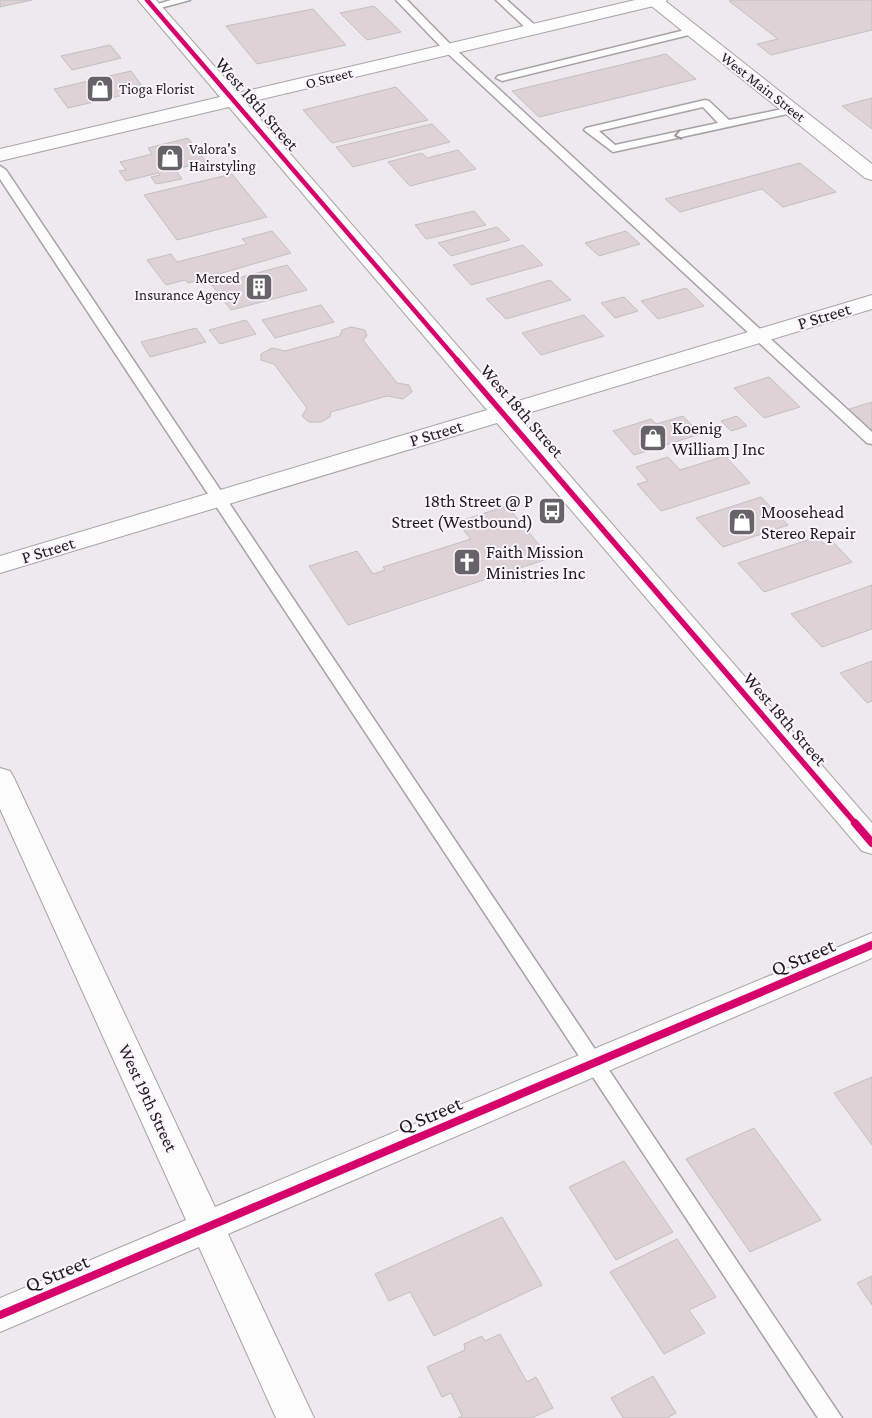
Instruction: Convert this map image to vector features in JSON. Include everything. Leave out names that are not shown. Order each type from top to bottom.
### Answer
[{"type":"street","name":"O Street","points":[[0,155],[655,0]]},
{"type":"street","name":"West Main Street","points":[[655,0],[872,174]]},
{"type":"street","name":"West 18th Street","points":[[150,4],[504,413],[872,844]]},
{"type":"street","name":"P Street","points":[[0,564],[872,302]]},
{"type":"street","name":"West 19th Street","points":[[0,778],[295,1418]]},
{"type":"street","name":"Q Street","points":[[0,1315],[872,945]]},
{"type":"lane","points":[[150,4],[185,0]]},
{"type":"lane","points":[[401,0],[449,49],[872,440]]},
{"type":"lane","points":[[501,0],[533,29]]},
{"type":"lane","points":[[502,78],[693,31]]},
{"type":"lane","points":[[726,124],[706,103],[590,130],[613,149],[792,110]]},
{"type":"lane","points":[[0,170],[831,1418]]},
{"type":"building","points":[[0,0],[32,0],[0,7]]},
{"type":"building","points":[[872,0],[872,30],[771,55],[757,44],[778,39],[729,1]]},
{"type":"building","points":[[374,6],[401,32],[367,40],[340,13]]},
{"type":"building","points":[[313,9],[346,45],[257,64],[226,26]]},
{"type":"building","points":[[110,45],[121,58],[72,70],[61,56]]},
{"type":"building","points":[[666,54],[696,79],[539,117],[512,91]]},
{"type":"building","name":"Tioga Florist","points":[[131,71],[145,90],[68,108],[54,89]]},
{"type":"building","points":[[396,87],[428,120],[332,143],[303,110]]},
{"type":"building","points":[[872,98],[872,129],[842,106]]},
{"type":"building","points":[[432,124],[450,142],[353,167],[336,147]]},
{"type":"building","name":"Valora's Hairstyling","points":[[188,138],[206,162],[175,169],[182,179],[156,184],[151,177],[160,175],[158,173],[126,181],[119,171],[126,170],[120,162],[152,154],[148,148]]},
{"type":"building","points":[[458,150],[476,169],[410,186],[388,162],[422,153],[427,158]]},
{"type":"building","points":[[800,163],[836,192],[783,207],[762,189],[680,212],[665,199]]},
{"type":"building","points":[[232,174],[267,217],[177,240],[144,195]]},
{"type":"building","points":[[474,211],[486,225],[426,239],[415,225]]},
{"type":"building","points":[[497,227],[510,240],[451,256],[438,243]]},
{"type":"building","points":[[272,231],[291,253],[188,283],[185,280],[166,285],[147,260],[171,254],[177,262],[247,244],[242,239]]},
{"type":"building","points":[[626,231],[640,244],[599,256],[585,243]]},
{"type":"building","points":[[523,245],[543,265],[471,285],[453,265]]},
{"type":"building","name":"Merced Insurance Agency","points":[[287,265],[307,290],[231,310],[212,285]]},
{"type":"building","points":[[550,280],[571,300],[506,319],[486,299]]},
{"type":"building","points":[[686,288],[704,306],[658,319],[641,301]]},
{"type":"building","points":[[624,297],[638,311],[615,318],[601,303]]},
{"type":"building","points":[[321,305],[334,322],[275,338],[262,320]]},
{"type":"building","points":[[584,315],[604,336],[541,355],[522,333]]},
{"type":"building","points":[[246,320],[256,334],[220,344],[209,330]]},
{"type":"building","points":[[351,327],[365,330],[367,336],[363,340],[397,383],[409,385],[412,392],[403,399],[387,396],[331,412],[330,417],[321,422],[309,422],[302,416],[307,408],[274,364],[261,360],[261,354],[272,348],[285,351],[340,336],[342,330]]},
{"type":"building","points":[[196,328],[206,342],[150,357],[141,342]]},
{"type":"building","points":[[769,377],[800,407],[764,418],[734,388]]},
{"type":"building","points":[[872,402],[872,433],[846,410]]},
{"type":"building","name":"Koenig William J Inc","points":[[683,416],[700,434],[634,455],[613,431],[651,419],[656,424]]},
{"type":"building","points":[[737,416],[747,426],[731,431],[721,421]]},
{"type":"building","points":[[725,456],[750,483],[661,511],[637,484],[648,481],[636,467],[668,457],[680,470]]},
{"type":"building","name":"Moosehead Stereo Repair","points":[[761,497],[788,525],[723,547],[696,518]]},
{"type":"building","name":"Faith Mission Ministries Inc","points":[[507,506],[550,558],[348,625],[309,566],[357,551],[373,574],[385,570],[383,567],[471,539],[457,522]]},
{"type":"building","points":[[817,537],[824,544],[832,541],[852,562],[764,592],[738,563]]},
{"type":"building","points":[[872,585],[872,629],[822,647],[791,614]]},
{"type":"building","points":[[872,661],[872,701],[867,703],[840,673]]},
{"type":"building","points":[[872,1077],[872,1145],[834,1093]]},
{"type":"building","points":[[754,1128],[821,1220],[750,1252],[686,1159]]},
{"type":"building","points":[[624,1161],[673,1232],[616,1260],[569,1187]]},
{"type":"building","points":[[502,1217],[542,1285],[434,1336],[410,1292],[389,1301],[375,1274]]},
{"type":"building","points":[[677,1239],[716,1297],[689,1310],[705,1333],[664,1354],[610,1272]]},
{"type":"building","points":[[872,1276],[872,1305],[857,1283]]},
{"type":"building","points":[[500,1334],[527,1382],[536,1377],[553,1408],[532,1418],[458,1418],[462,1416],[451,1393],[442,1397],[427,1367],[465,1350],[464,1344],[482,1336],[485,1341]]},
{"type":"building","points":[[653,1376],[676,1413],[667,1418],[623,1418],[611,1398]]},
{"type":"cycle path","points":[[147,0],[872,843]]},
{"type":"cycle path","points":[[0,1315],[872,945]]},
{"type":"place","name":"Tioga Florist","points":[[100,89]]},
{"type":"place","name":"Valora's Hairstyling","points":[[170,158]]},
{"type":"place","name":"Merced Insurance Agency","points":[[259,287]]},
{"type":"place","name":"Koenig William J Inc","points":[[653,438]]},
{"type":"place","name":"18th Street @ P Street (Westbound)","points":[[552,511]]},
{"type":"place","name":"Moosehead Stereo Repair","points":[[742,522]]},
{"type":"place","name":"Faith Mission Ministries Inc","points":[[467,562]]}]
